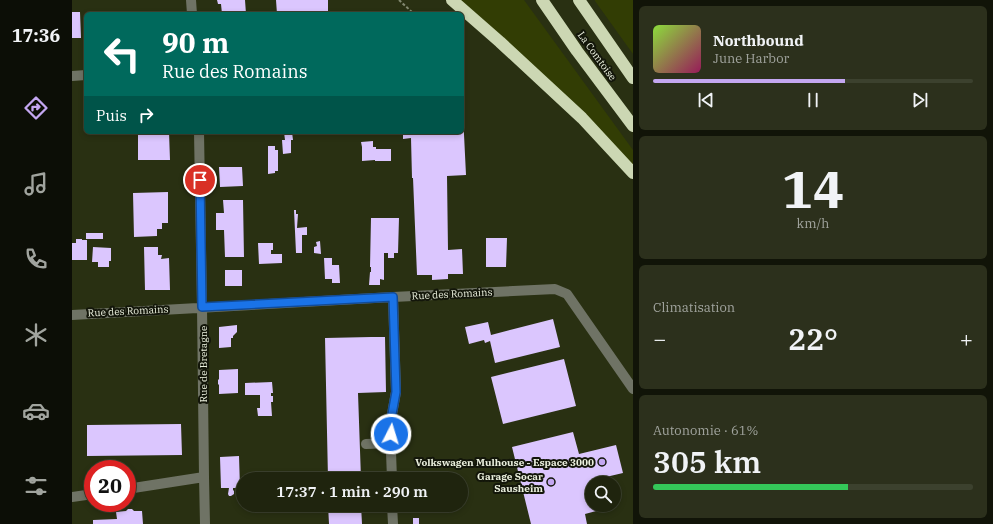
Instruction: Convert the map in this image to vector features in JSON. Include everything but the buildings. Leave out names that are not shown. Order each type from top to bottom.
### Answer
[{"type":"highway","points":[[452,0],[582,118],[633,173]]},
{"type":"highway","name":"La Comtoise","points":[[542,0],[577,51],[633,126]]},
{"type":"highway","name":"La Comtoise","points":[[578,0],[633,78]]},
{"type":"street","points":[[192,0],[192,12]]},
{"type":"street","points":[[72,76],[84,75]]},
{"type":"street","name":"Rue de Bretagne","points":[[199,134],[206,524]]},
{"type":"street","name":"Rue des Romains","points":[[72,315],[555,289],[567,294],[633,389]]},
{"type":"street","points":[[392,472],[390,425],[396,392],[393,297]]},
{"type":"street","points":[[366,444],[391,443]]},
{"type":"street","points":[[136,488],[204,477]]},
{"type":"street","points":[[72,497],[84,495]]},
{"type":"street","points":[[392,512],[393,524]]},
{"type":"path","points":[[399,0],[412,12]]},
{"type":"green space","points":[[457,0],[524,0],[633,150],[633,167]]},
{"type":"green space","points":[[633,0],[633,54],[595,1]]},
{"type":"place","name":"Volkswagen Mulhouse - Espace 3000","points":[[602,462]]},
{"type":"place","name":"Garage Socar Sausheim","points":[[551,482]]},
{"type":"route","points":[[200,180],[202,307],[393,297],[396,392],[390,425],[391,434]]}]
